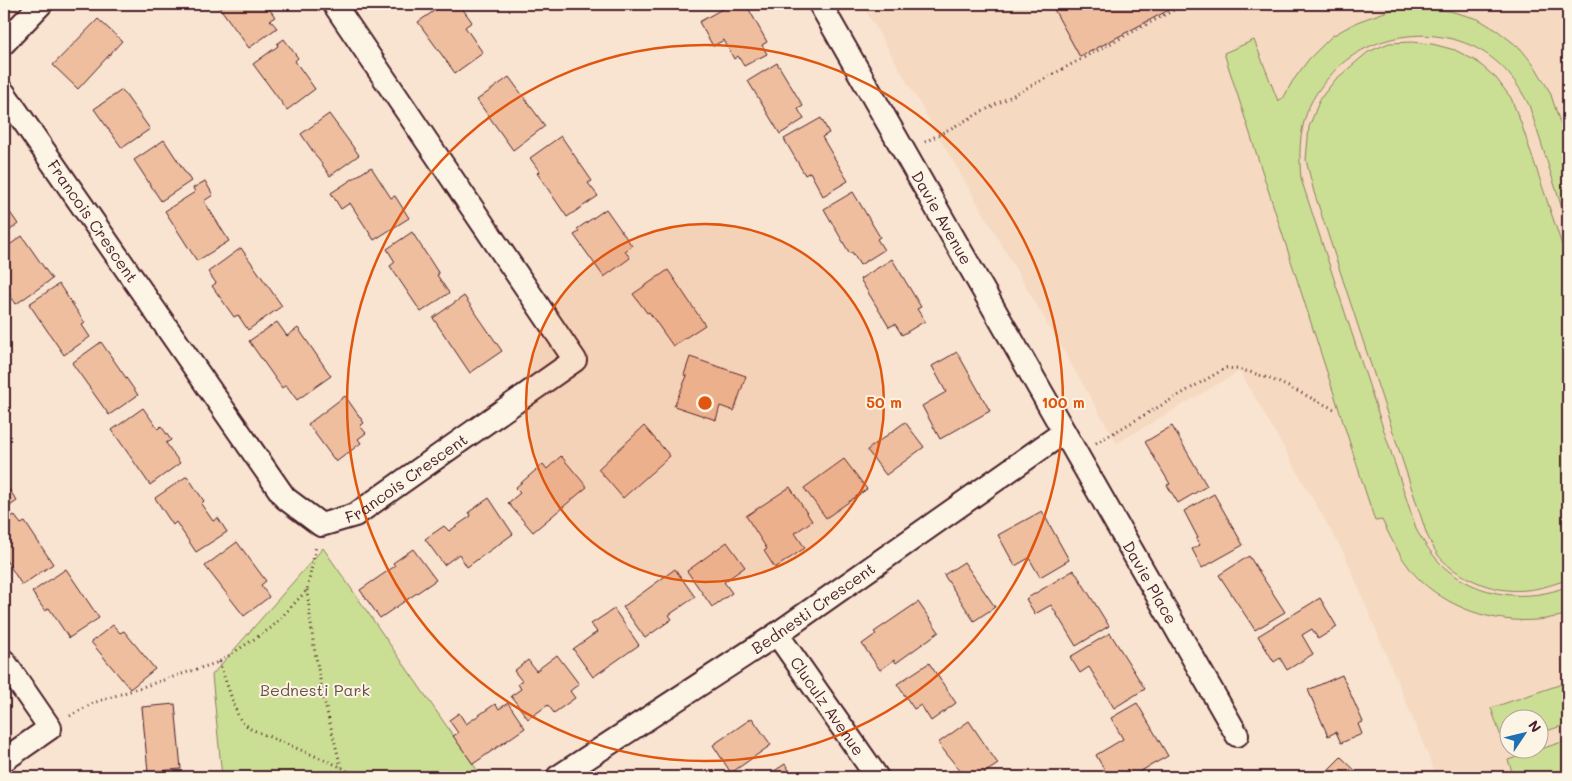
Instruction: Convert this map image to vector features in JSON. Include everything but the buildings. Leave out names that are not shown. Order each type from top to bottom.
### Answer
[{"type":"street","points":[[4,43],[41,4]]},
{"type":"street","name":"Francois Crescent","points":[[4,93],[285,498],[321,524],[355,515],[575,360],[334,4]]},
{"type":"street","name":"Davie Avenue","points":[[820,4],[1064,432]]},
{"type":"street","name":"Bednesti Crescent","points":[[558,777],[777,634],[1064,432]]},
{"type":"street","name":"Davie Place","points":[[1064,432],[1237,735]]},
{"type":"street","name":"Cluculz Avenue","points":[[777,634],[877,777]]},
{"type":"street","points":[[4,661],[50,728],[4,760]]},
{"type":"path","points":[[905,153],[1185,4]]},
{"type":"path","points":[[1095,443],[1226,368],[1242,369],[1262,376],[1334,409]]},
{"type":"path","points":[[321,524],[307,590],[313,641],[323,696],[341,766]]},
{"type":"path","points":[[50,728],[93,703],[219,662],[271,628],[307,590]]},
{"type":"path","points":[[219,662],[241,721],[251,729],[341,766],[356,777]]},
{"type":"shaded area","points":[[862,4],[1568,4],[1568,777],[1437,777],[1345,555],[1240,371],[1117,443]]},
{"type":"green space","points":[[1421,8],[1450,11],[1478,19],[1498,31],[1521,49],[1536,68],[1550,92],[1568,147],[1568,227],[1529,105],[1520,89],[1508,73],[1490,57],[1470,45],[1447,38],[1424,35],[1400,37],[1378,43],[1356,54],[1337,68],[1316,94],[1307,112],[1300,145],[1301,179],[1417,531],[1426,546],[1445,568],[1458,578],[1488,591],[1520,595],[1537,594],[1568,586],[1568,614],[1563,616],[1529,620],[1496,618],[1479,614],[1449,601],[1434,592],[1415,575],[1399,552],[1382,520],[1375,521],[1224,53],[1254,40],[1278,101],[1284,97],[1292,82],[1309,59],[1332,36],[1357,22],[1393,9]]},
{"type":"green space","points":[[1412,42],[1432,44],[1455,50],[1476,61],[1496,78],[1511,98],[1568,263],[1568,579],[1530,590],[1493,588],[1464,576],[1441,559],[1427,535],[1314,192],[1306,160],[1309,127],[1320,99],[1335,80],[1368,52],[1389,43]]},
{"type":"green space","name":"Bednesti Park","points":[[323,548],[482,777],[222,777],[212,675]]},
{"type":"green space","points":[[1568,682],[1568,724],[1550,730],[1550,708],[1500,708],[1500,734],[1491,708]]},
{"type":"green space","points":[[1568,740],[1568,777],[1514,777],[1508,760],[1514,758],[1550,758],[1550,746]]}]
